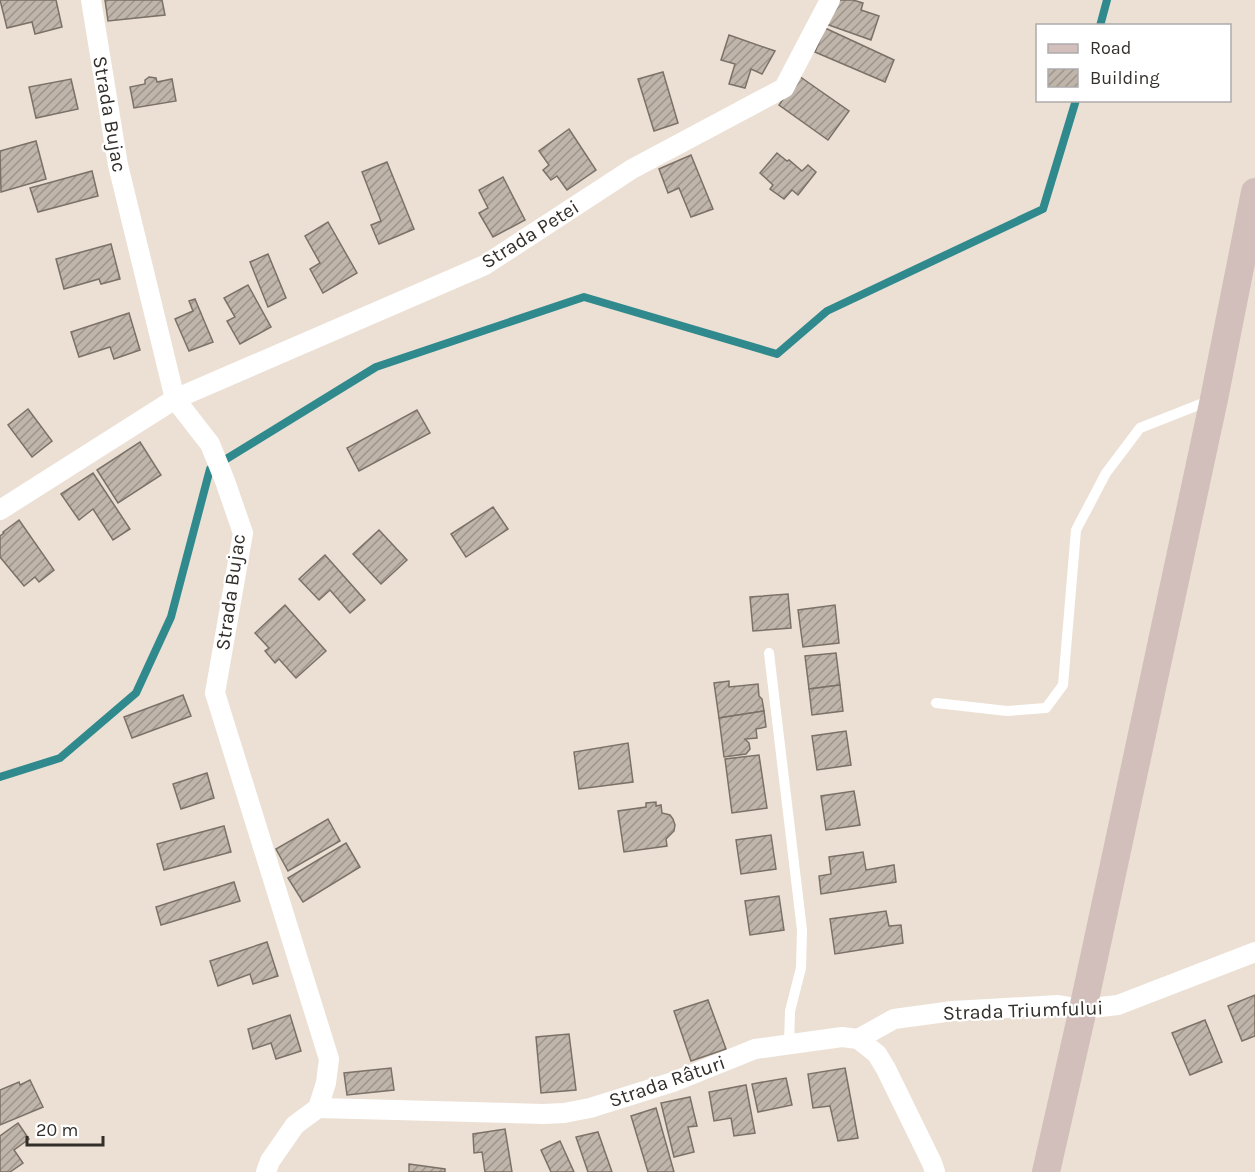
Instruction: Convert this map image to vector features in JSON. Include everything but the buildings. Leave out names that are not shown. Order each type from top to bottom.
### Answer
[{"type":"street","name":"Strada Bujac","points":[[91,0],[118,165],[175,399],[210,444],[243,533],[215,693],[329,1059],[326,1083],[318,1108]]},
{"type":"street","name":"Strada Petei","points":[[0,510],[175,399],[485,265],[632,168],[784,88],[830,0]]},
{"type":"street","points":[[1046,1172],[1250,238],[1255,192]]},
{"type":"street","name":"Strada Triumfului","points":[[858,1039],[894,1019],[930,1014],[1058,1005],[1083,1009],[1118,1005],[1255,952]]},
{"type":"street","name":"Strada Râturi","points":[[318,1108],[564,1113],[590,1108],[673,1082],[755,1049],[842,1037],[858,1039]]},
{"type":"street","points":[[858,1039],[877,1054],[886,1069],[935,1172]]},
{"type":"street","points":[[266,1172],[270,1161],[295,1125],[318,1108]]},
{"type":"lane","points":[[936,703],[1007,711],[1047,708],[1063,684],[1076,530],[1106,472],[1140,428],[1214,399]]},
{"type":"lane","points":[[769,653],[802,930],[801,968],[790,1011],[789,1044]]},
{"type":"waterway","points":[[1101,24],[1107,0]]},
{"type":"waterway","points":[[0,777],[60,758],[136,693],[171,617],[210,469],[376,367],[584,297],[777,354],[827,311],[1043,209],[1075,102]]}]
